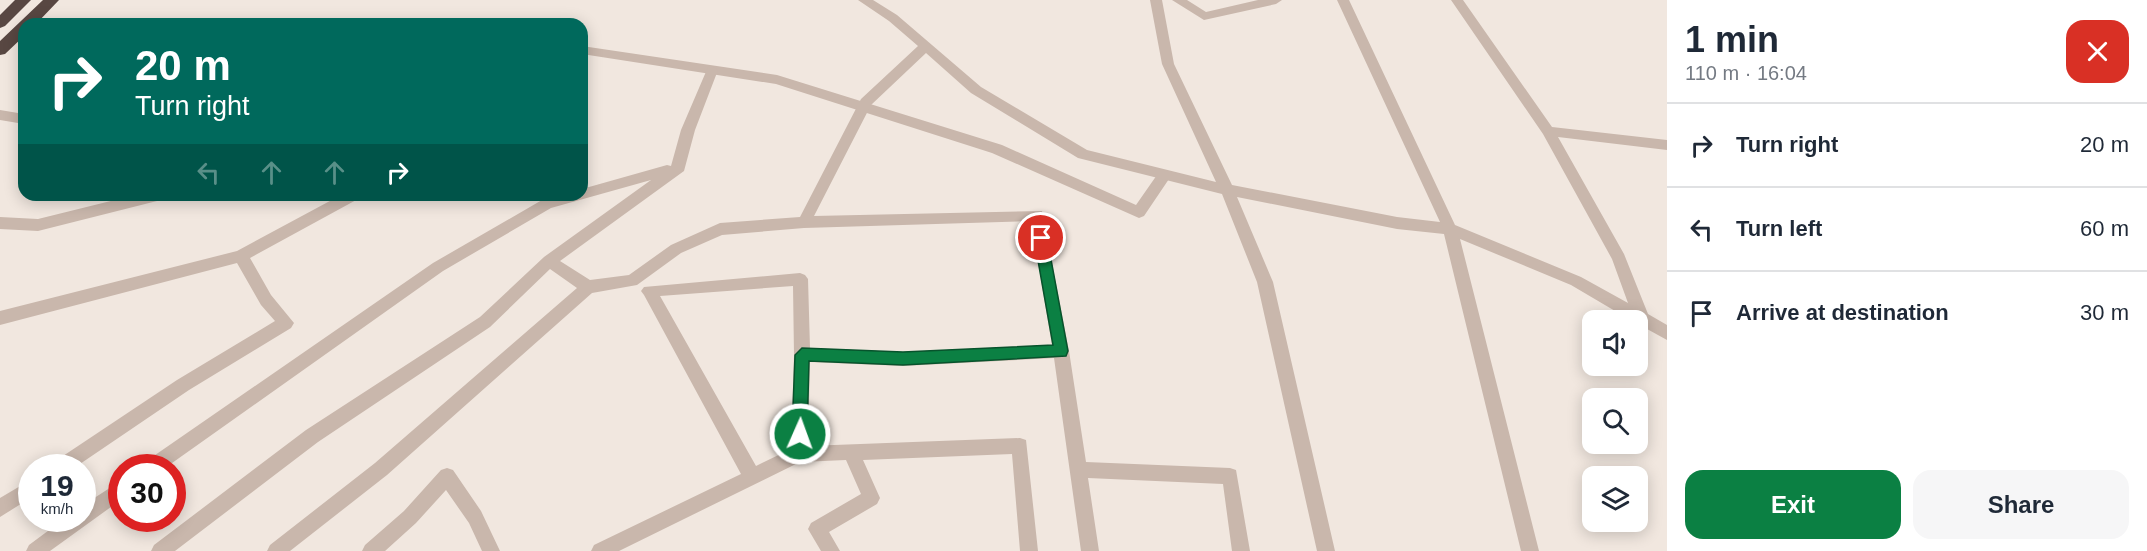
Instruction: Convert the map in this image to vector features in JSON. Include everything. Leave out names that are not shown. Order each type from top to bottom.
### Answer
[{"type":"highway","points":[[0,22],[24,0]]},
{"type":"highway","points":[[33,18],[52,0]]},
{"type":"highway","points":[[0,50],[18,33]]},
{"type":"street","points":[[864,0],[893,18],[976,90],[1083,154],[1227,190],[1397,223],[1450,229],[1576,281],[1626,310]]},
{"type":"street","points":[[1156,0],[1168,64],[1227,190],[1265,282],[1326,551]]},
{"type":"street","points":[[1178,0],[1204,16],[1276,0]]},
{"type":"street","points":[[1343,0],[1450,229],[1530,551]]},
{"type":"street","points":[[1457,0],[1548,131],[1619,258],[1639,310]]},
{"type":"street","points":[[804,222],[866,102],[926,46]]},
{"type":"street","points":[[588,51],[777,80],[997,150],[1139,212],[1164,176]]},
{"type":"street","points":[[160,551],[312,436],[485,321],[549,261],[679,167],[688,130],[712,70]]},
{"type":"street","points":[[0,115],[18,118]]},
{"type":"street","points":[[1548,131],[1667,145]]},
{"type":"street","points":[[588,192],[679,167]]},
{"type":"street","points":[[0,223],[38,225],[133,201]]},
{"type":"street","points":[[0,318],[241,256],[342,201]]},
{"type":"street","points":[[171,454],[438,267],[547,204],[557,201]]},
{"type":"street","points":[[276,551],[381,469],[588,287],[632,281],[675,249],[720,229],[804,222],[1037,215],[1080,470],[1090,551]]},
{"type":"street","points":[[81,454],[183,385],[286,324],[266,300],[241,256]]},
{"type":"street","points":[[549,261],[588,287]]},
{"type":"street","points":[[751,475],[649,291],[800,279],[802,355],[799,454]]},
{"type":"street","points":[[1648,322],[1667,333]]},
{"type":"street","points":[[802,355],[903,359],[1061,351]]},
{"type":"street","points":[[600,551],[751,475],[799,454],[1020,446],[1029,551]]},
{"type":"street","points":[[831,551],[817,529],[871,498],[851,452]]},
{"type":"street","points":[[1080,470],[1230,476],[1241,551]]},
{"type":"street","points":[[371,551],[410,517],[447,476],[475,517],[491,551]]},
{"type":"street","points":[[0,508],[18,496]]},
{"type":"street","points":[[35,551],[61,532]]},
{"type":"route","points":[[800,434],[802,355],[903,359],[1061,351],[1041,238]]}]
